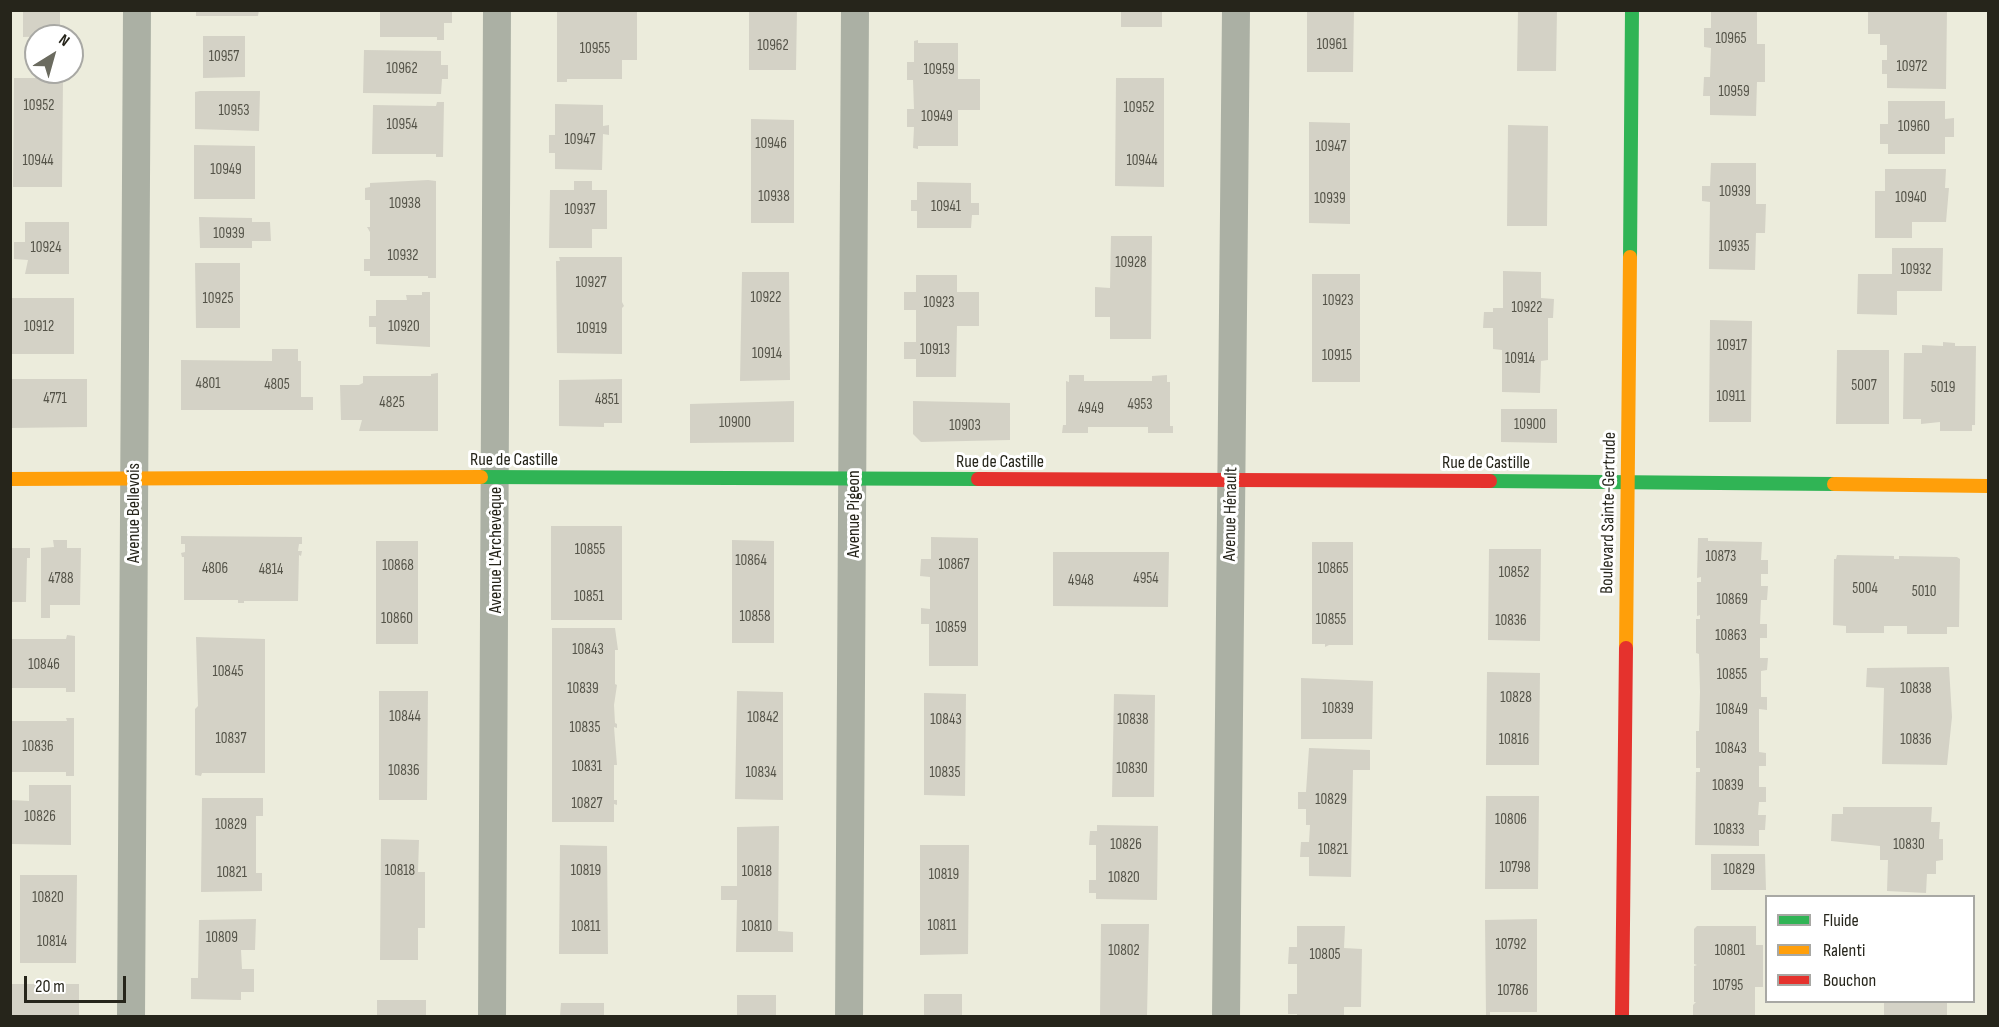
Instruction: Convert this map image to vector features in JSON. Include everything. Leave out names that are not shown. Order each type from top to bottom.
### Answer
[{"type":"street","name":"Avenue Bellevois","points":[[131,1017],[137,10]]},
{"type":"street","name":"Avenue L'Archevêque","points":[[492,1017],[497,10]]},
{"type":"street","name":"Avenue Pigeon","points":[[849,1017],[854,480],[855,10]]},
{"type":"street","name":"Avenue Hénault","points":[[1226,1017],[1236,10]]},
{"type":"street","name":"Boulevard Sainte-Gertrude","points":[[1622,1017],[1632,10]]},
{"type":"street","name":"Rue de Castille","points":[[10,479],[496,477],[1627,482],[1989,486]]},
{"type":"building","points":[[23,10],[60,10],[60,24],[24,24],[23,37]]},
{"type":"building","points":[[196,10],[259,10],[258,16],[196,16]]},
{"type":"building","points":[[380,10],[452,10],[452,23],[444,23],[444,40],[437,40],[437,37],[380,37]]},
{"type":"building","points":[[557,10],[637,10],[637,60],[622,60],[622,79],[567,79],[567,82],[557,82]]},
{"type":"building","points":[[749,10],[797,10],[796,70],[749,70]]},
{"type":"building","points":[[1121,10],[1162,10],[1162,27],[1121,27]]},
{"type":"building","points":[[1307,10],[1354,10],[1353,72],[1307,72]]},
{"type":"building","points":[[1518,10],[1557,10],[1556,71],[1517,71]]},
{"type":"building","points":[[1711,10],[1757,10],[1757,44],[1765,44],[1765,82],[1757,82],[1756,116],[1710,115],[1710,96],[1703,96],[1704,77],[1710,77],[1711,48],[1704,47],[1704,28],[1711,28]]},
{"type":"building","points":[[1868,10],[1947,10],[1946,89],[1887,88],[1887,74],[1882,74],[1882,60],[1887,60],[1887,45],[1880,45],[1880,34],[1868,34]]},
{"type":"building","points":[[203,36],[245,36],[245,77],[203,78]]},
{"type":"building","points":[[918,40],[918,43],[958,43],[958,79],[980,79],[980,110],[958,110],[958,146],[913,148],[914,127],[907,127],[907,109],[914,109],[913,80],[907,80],[907,62],[914,62],[914,41]]},
{"type":"building","points":[[364,50],[441,51],[441,65],[448,65],[448,79],[442,79],[441,94],[363,93]]},
{"type":"building","points":[[14,78],[24,78],[24,84],[63,84],[62,187],[13,187]]},
{"type":"building","points":[[1116,78],[1164,78],[1164,187],[1115,186]]},
{"type":"building","points":[[260,91],[259,131],[195,129],[195,92]]},
{"type":"building","points":[[1888,101],[1945,101],[1945,119],[1954,118],[1954,137],[1945,137],[1945,154],[1888,154],[1888,144],[1880,144],[1880,124],[1888,124]]},
{"type":"building","points":[[437,102],[444,102],[443,157],[436,157],[436,154],[372,154],[373,105],[436,106]]},
{"type":"building","points":[[555,104],[603,105],[603,126],[609,125],[609,135],[603,134],[602,170],[555,169],[555,153],[549,153],[549,135],[555,135]]},
{"type":"building","points":[[751,119],[794,120],[794,223],[751,223]]},
{"type":"building","points":[[1309,122],[1350,123],[1350,224],[1309,223]]},
{"type":"building","points":[[1508,125],[1548,126],[1547,226],[1507,226]]},
{"type":"building","points":[[194,145],[255,146],[255,199],[194,199]]},
{"type":"building","points":[[1711,163],[1756,163],[1756,204],[1766,204],[1765,233],[1756,233],[1755,270],[1709,269],[1710,202],[1702,201],[1702,186],[1710,186]]},
{"type":"building","points":[[1885,169],[1946,169],[1945,188],[1949,188],[1946,222],[1912,222],[1912,238],[1875,238],[1875,191],[1885,191]]},
{"type":"building","points":[[436,181],[436,278],[370,276],[370,271],[364,271],[364,259],[370,259],[370,232],[367,227],[370,227],[370,200],[365,200],[365,188],[370,187],[370,183]]},
{"type":"building","points":[[574,181],[592,181],[592,190],[607,190],[607,229],[592,229],[592,248],[549,248],[550,190],[574,190]]},
{"type":"building","points":[[917,182],[971,183],[971,203],[979,203],[979,215],[972,215],[971,228],[917,228],[917,211],[911,211],[911,200],[917,200]]},
{"type":"building","points":[[199,217],[252,218],[252,222],[270,222],[271,241],[252,241],[252,248],[200,248]]},
{"type":"building","points":[[25,222],[69,222],[69,274],[25,274],[28,260],[14,259],[14,242],[25,242]]},
{"type":"building","points":[[1111,236],[1152,236],[1151,339],[1110,339],[1110,317],[1095,317],[1095,287],[1110,288]]},
{"type":"building","points":[[1892,248],[1943,248],[1942,291],[1897,291],[1897,315],[1857,314],[1858,274],[1892,274]]},
{"type":"building","points":[[559,257],[622,257],[622,302],[624,306],[622,308],[622,354],[557,353],[556,261],[560,261]]},
{"type":"building","points":[[195,263],[240,263],[240,328],[196,328]]},
{"type":"building","points":[[1503,271],[1541,272],[1541,298],[1554,299],[1553,318],[1548,318],[1548,360],[1541,361],[1540,393],[1502,392],[1502,350],[1493,349],[1493,328],[1483,328],[1484,312],[1493,312],[1493,308],[1503,308]]},
{"type":"building","points":[[742,272],[789,272],[790,380],[740,381]]},
{"type":"building","points":[[1312,274],[1360,274],[1360,382],[1312,382]]},
{"type":"building","points":[[916,275],[957,275],[957,292],[979,292],[979,326],[957,326],[956,377],[916,377],[916,359],[904,359],[904,342],[916,342],[916,310],[904,310],[904,292],[916,292]]},
{"type":"building","points":[[422,292],[430,292],[430,347],[376,344],[376,327],[369,327],[369,316],[376,316],[376,300],[407,300],[406,295],[422,295]]},
{"type":"building","points":[[10,298],[74,298],[74,354],[10,354]]},
{"type":"building","points":[[1710,320],[1752,321],[1751,422],[1709,422]]},
{"type":"building","points":[[1943,342],[1955,343],[1955,346],[1976,346],[1975,425],[1972,425],[1972,431],[1940,431],[1940,422],[1921,424],[1921,419],[1903,419],[1904,353],[1922,353],[1922,345],[1943,346]]},
{"type":"building","points":[[272,349],[298,349],[298,361],[301,361],[301,397],[313,397],[313,410],[181,410],[181,360],[272,361]]},
{"type":"building","points":[[1837,350],[1889,350],[1889,424],[1836,424]]},
{"type":"building","points":[[438,373],[438,431],[359,431],[362,420],[341,420],[340,385],[359,385],[363,383],[363,376],[431,376],[431,374]]},
{"type":"building","points":[[1069,375],[1084,375],[1084,381],[1152,381],[1152,376],[1167,375],[1167,382],[1170,382],[1170,426],[1173,426],[1173,433],[1148,433],[1148,427],[1088,427],[1088,433],[1062,433],[1063,425],[1066,425],[1066,381],[1069,382]]},
{"type":"building","points":[[10,379],[87,379],[87,427],[10,428]]},
{"type":"building","points":[[622,379],[622,423],[604,423],[604,427],[559,426],[559,380]]},
{"type":"building","points":[[794,401],[794,442],[690,443],[690,404]]},
{"type":"building","points":[[913,401],[1010,403],[1010,440],[921,442],[913,434]]},
{"type":"building","points":[[1501,409],[1557,409],[1557,443],[1501,442]]},
{"type":"building","points":[[551,526],[622,526],[622,620],[551,620]]},
{"type":"building","points":[[181,536],[302,537],[302,544],[299,544],[298,551],[302,551],[301,556],[299,555],[298,601],[238,603],[238,600],[184,600],[184,557],[181,553],[185,552],[185,544],[181,544]]},
{"type":"building","points":[[931,537],[978,538],[978,666],[929,666],[929,624],[921,624],[921,608],[930,609],[930,577],[920,576],[921,559],[931,559]]},
{"type":"building","points":[[1698,538],[1708,538],[1708,541],[1762,542],[1761,560],[1768,560],[1768,574],[1761,574],[1761,586],[1768,586],[1767,600],[1761,600],[1760,624],[1767,624],[1767,638],[1760,638],[1760,658],[1768,658],[1767,670],[1761,671],[1761,697],[1767,697],[1767,710],[1759,709],[1759,752],[1766,753],[1766,766],[1759,766],[1759,787],[1766,787],[1766,802],[1759,802],[1758,815],[1766,815],[1765,830],[1759,830],[1759,846],[1695,845],[1696,772],[1700,772],[1700,768],[1696,768],[1696,731],[1699,731],[1700,692],[1699,654],[1696,653],[1696,619],[1700,619],[1700,615],[1697,616],[1697,582],[1701,582],[1701,577],[1697,578]]},
{"type":"building","points":[[53,540],[67,540],[67,548],[81,548],[80,605],[50,605],[50,618],[41,618],[41,548],[54,547]]},
{"type":"building","points":[[732,540],[774,541],[774,643],[732,643]]},
{"type":"building","points":[[376,541],[418,541],[418,644],[376,644]]},
{"type":"building","points":[[1312,542],[1353,542],[1353,645],[1325,647],[1325,644],[1312,644]]},
{"type":"building","points":[[10,548],[30,548],[30,558],[27,558],[26,602],[10,602]]},
{"type":"building","points":[[1489,549],[1541,549],[1540,641],[1488,640]]},
{"type":"building","points":[[1053,552],[1169,552],[1168,607],[1053,606]]},
{"type":"building","points":[[1837,555],[1894,556],[1894,559],[1899,559],[1899,556],[1957,557],[1960,559],[1959,627],[1947,627],[1947,634],[1907,634],[1907,626],[1884,626],[1884,633],[1846,633],[1846,626],[1833,625],[1834,559]]},
{"type":"building","points":[[552,628],[615,628],[618,650],[615,650],[615,684],[617,685],[614,705],[617,728],[614,727],[617,765],[614,765],[614,800],[617,800],[617,805],[614,804],[614,822],[552,822]]},
{"type":"building","points":[[67,635],[75,636],[75,692],[66,692],[66,688],[10,688],[10,639],[66,639]]},
{"type":"building","points":[[196,637],[265,639],[265,773],[195,775],[195,709],[198,706]]},
{"type":"building","points":[[1949,667],[1952,717],[1947,765],[1882,764],[1884,688],[1866,687],[1867,668]]},
{"type":"building","points":[[1487,672],[1540,673],[1539,765],[1486,765]]},
{"type":"building","points":[[1301,678],[1373,681],[1372,739],[1301,739]]},
{"type":"building","points":[[379,691],[428,691],[427,800],[379,800]]},
{"type":"building","points":[[737,691],[783,692],[783,800],[735,799]]},
{"type":"building","points":[[924,693],[966,694],[965,796],[924,795]]},
{"type":"building","points":[[1114,694],[1155,695],[1154,797],[1112,797]]},
{"type":"building","points":[[66,718],[74,718],[74,776],[66,776],[66,772],[10,772],[10,721],[67,721]]},
{"type":"building","points":[[1309,748],[1370,750],[1370,770],[1353,770],[1351,877],[1309,876],[1309,857],[1300,857],[1301,842],[1309,842],[1310,825],[1306,825],[1306,809],[1298,809],[1298,792],[1306,792]]},
{"type":"building","points":[[29,785],[71,785],[71,845],[11,844],[11,800],[29,801]]},
{"type":"building","points":[[1486,796],[1539,796],[1538,889],[1485,889]]},
{"type":"building","points":[[202,798],[263,798],[263,816],[256,816],[256,873],[262,873],[262,891],[201,892]]},
{"type":"building","points":[[1843,807],[1932,807],[1931,822],[1940,822],[1939,839],[1943,839],[1943,860],[1936,861],[1936,874],[1927,874],[1926,893],[1887,891],[1888,860],[1880,860],[1880,846],[1831,841],[1832,814],[1843,814]]},
{"type":"building","points":[[1097,825],[1158,826],[1157,900],[1096,899],[1096,893],[1089,893],[1089,880],[1096,880],[1096,845],[1089,845],[1090,831],[1097,831]]},
{"type":"building","points":[[779,826],[778,931],[793,932],[793,952],[736,952],[737,900],[721,900],[721,886],[737,886],[737,827]]},
{"type":"building","points":[[381,839],[419,840],[418,872],[425,872],[425,928],[418,928],[418,960],[380,960]]},
{"type":"building","points":[[560,845],[607,846],[608,954],[559,954]]},
{"type":"building","points":[[920,845],[969,845],[968,954],[920,955]]},
{"type":"building","points":[[1711,854],[1765,854],[1766,890],[1711,890]]},
{"type":"building","points":[[20,875],[77,875],[76,963],[20,963]]},
{"type":"building","points":[[256,919],[255,950],[241,950],[242,969],[254,969],[254,992],[241,992],[241,1000],[191,999],[191,978],[198,978],[199,920]]},
{"type":"building","points":[[1537,919],[1537,1012],[1490,1012],[1490,1015],[1486,1015],[1485,920]]},
{"type":"building","points":[[1101,924],[1149,924],[1147,1016],[1100,1016]]},
{"type":"building","points":[[1297,926],[1345,926],[1344,948],[1362,949],[1361,1007],[1344,1007],[1344,1016],[1288,1014],[1288,994],[1297,994],[1297,964],[1288,964],[1289,947],[1297,947]]},
{"type":"building","points":[[1697,926],[1756,926],[1756,945],[1763,945],[1763,987],[1755,987],[1755,1016],[1693,1016],[1693,1005],[1696,1002],[1694,1002],[1694,966],[1697,965],[1694,964],[1694,929]]},
{"type":"building","points":[[10,984],[79,984],[79,1016],[10,1016]]},
{"type":"building","points":[[924,994],[962,994],[962,1016],[924,1016]]},
{"type":"building","points":[[737,995],[776,995],[776,1016],[737,1016]]},
{"type":"building","points":[[377,1000],[426,1000],[426,1016],[377,1016]]},
{"type":"building","points":[[561,1003],[604,1003],[604,1016],[560,1016]]},
{"type":"building","points":[[1884,1003],[1947,1003],[1947,1016],[1884,1016]]},
{"type":"traffic: fast","points":[[1630,257],[1632,10]]},
{"type":"traffic: fast","points":[[481,477],[978,479]]},
{"type":"traffic: fast","points":[[1490,481],[1834,484]]},
{"type":"traffic: slow","points":[[1626,648],[1630,257]]},
{"type":"traffic: slow","points":[[10,479],[481,477]]},
{"type":"traffic: slow","points":[[1834,484],[1988,486]]},
{"type":"traffic: jam","points":[[978,479],[1490,481]]},
{"type":"traffic: jam","points":[[1622,1016],[1626,648]]}]
